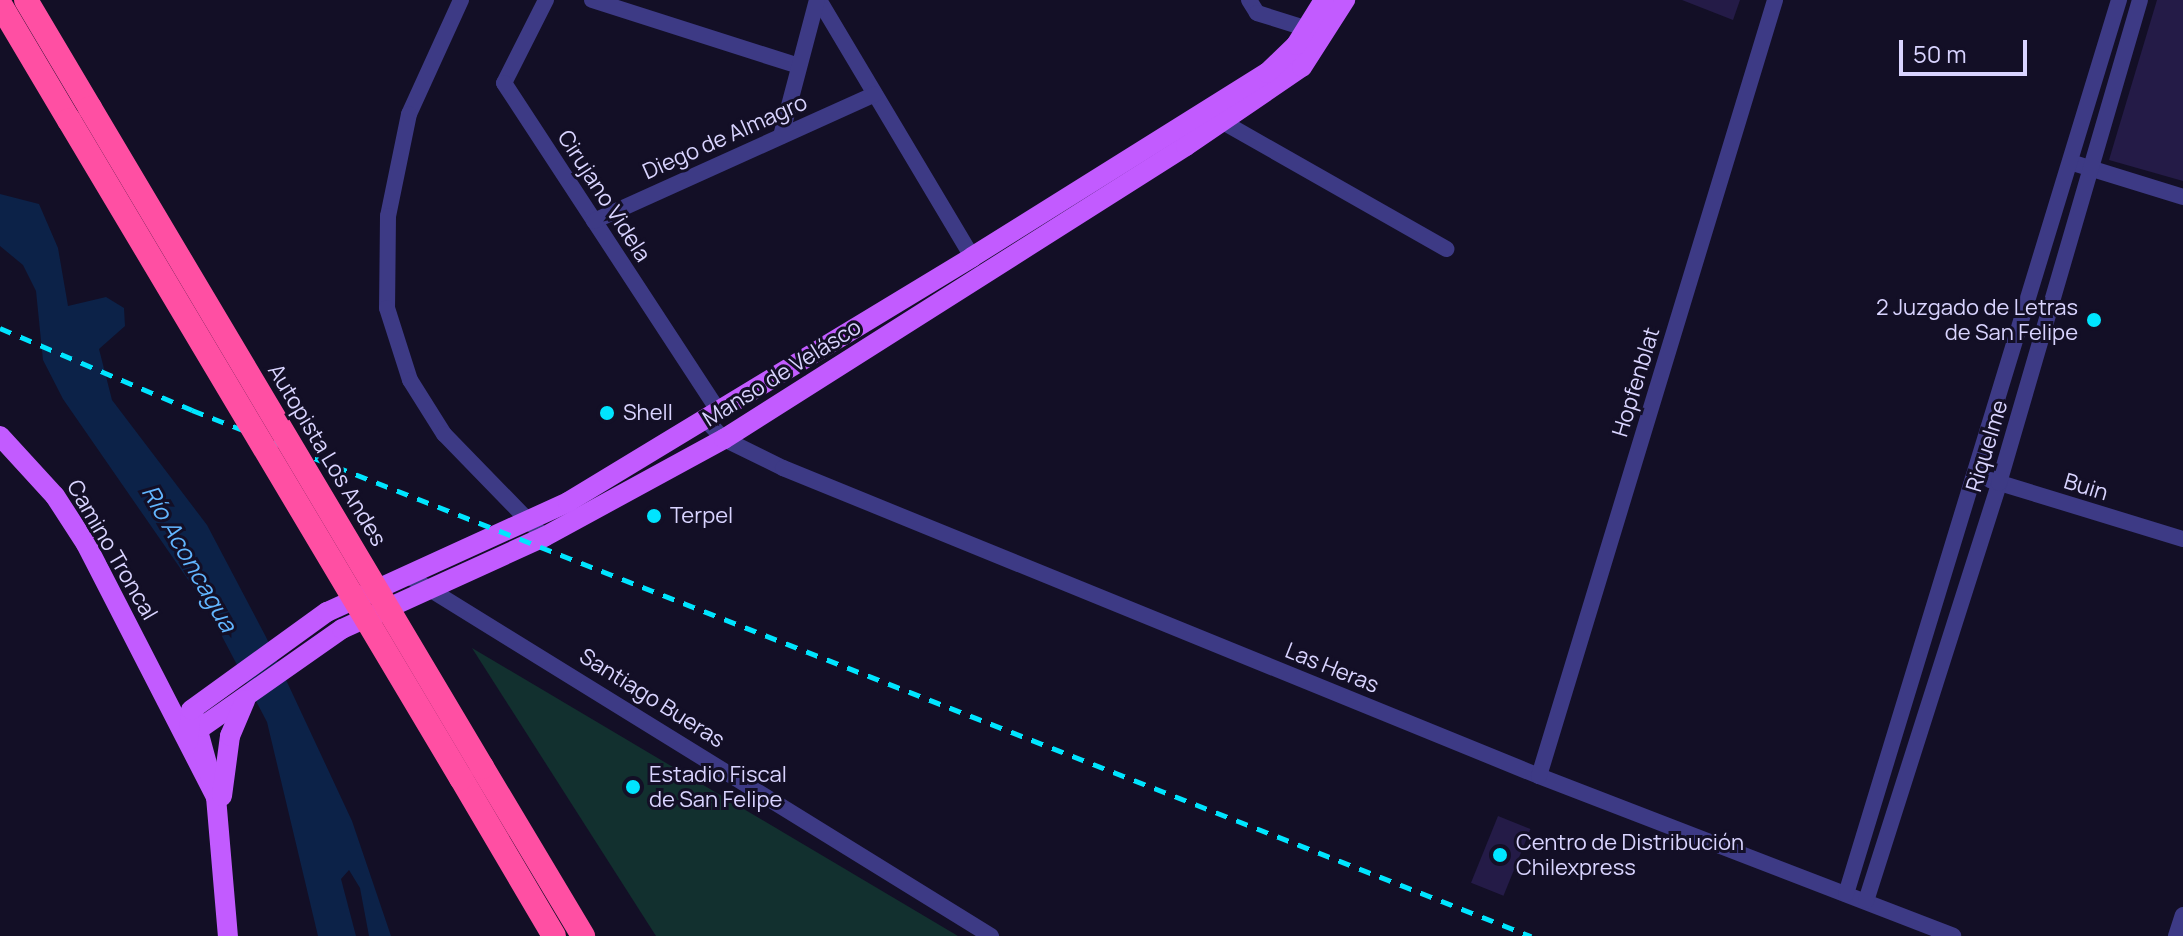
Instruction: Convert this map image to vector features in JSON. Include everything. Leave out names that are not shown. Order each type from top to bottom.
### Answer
[{"type":"highway","name":"Autopista Los Andes","points":[[26,0],[80,114]]},
{"type":"highway","name":"Autopista Los Andes","points":[[0,4],[80,114],[471,772],[583,936]]},
{"type":"highway","name":"Autopista Los Andes","points":[[471,772],[554,936]]},
{"type":"main road","name":"Manso de Velásco","points":[[188,723],[222,687],[327,612],[525,523],[712,415],[1250,85],[1308,29],[1324,0]]},
{"type":"main road","name":"Manso de Velásco","points":[[188,723],[247,697],[342,629],[544,537],[724,439],[1223,122],[1302,67],[1345,0]]},
{"type":"main road","name":"Camino Troncal","points":[[0,436],[69,516],[146,656],[188,723]]},
{"type":"main road","points":[[219,818],[230,736],[247,697]]},
{"type":"main road","points":[[188,723],[216,797],[228,936]]},
{"type":"street","points":[[461,0],[409,114],[388,216],[387,308],[410,380],[444,434],[525,523],[544,537]]},
{"type":"street","name":"Cirujano Videla","points":[[546,0],[504,83],[594,221],[712,415]]},
{"type":"street","points":[[592,0],[799,66]]},
{"type":"street","points":[[781,136],[818,0]]},
{"type":"street","points":[[818,0],[972,257]]},
{"type":"street","points":[[1249,0],[1257,13],[1308,29]]},
{"type":"street","name":"Hopfenblat","points":[[1539,776],[1775,0]]},
{"type":"street","name":"Riquelme","points":[[1846,894],[1977,476],[2119,0]]},
{"type":"street","name":"Riquelme","points":[[1866,901],[1999,483],[2094,168],[2140,0]]},
{"type":"street","name":"Diego de Almagro","points":[[594,221],[875,94]]},
{"type":"street","points":[[1223,122],[1447,249]]},
{"type":"street","points":[[2070,162],[2183,197]]},
{"type":"street","name":"Las Heras","points":[[712,415],[724,439],[797,474],[1539,776],[1953,936]]},
{"type":"street","name":"Buin","points":[[1977,476],[2183,539]]},
{"type":"street","name":"Santiago Bueras","points":[[410,577],[437,588],[991,936]]},
{"type":"street","points":[[2176,936],[2183,915]]},
{"type":"green space","name":"Estadio Fiscal de San Felipe","points":[[472,648],[958,936],[656,936]]},
{"type":"water","name":"Río Aconcagua","points":[[0,194],[39,204],[58,248],[68,306],[106,297],[124,308],[125,326],[99,349],[112,400],[207,525],[266,637],[352,821],[391,936],[369,936],[360,888],[349,870],[341,879],[356,936],[318,936],[267,722],[205,604],[63,399],[43,360],[36,291],[23,265],[0,246]]},
{"type":"building","points":[[1682,0],[1740,0],[1733,20]]},
{"type":"building","points":[[2157,0],[2183,0],[2183,181],[2109,160]]},
{"type":"building","name":"Centro de Distribución Chilexpress","points":[[1498,816],[1530,829],[1503,896],[1471,883]]},
{"type":"railway","points":[[0,328],[192,410],[1531,936]]},
{"type":"place","name":"2 Juzgado de Letras de San Felipe","points":[[2094,320]]},
{"type":"place","name":"Shell","points":[[607,413]]},
{"type":"place","name":"Terpel","points":[[654,516]]},
{"type":"place","name":"Estadio Fiscal de San Felipe","points":[[633,787]]},
{"type":"place","name":"Centro de Distribución Chilexpress","points":[[1500,855]]}]
